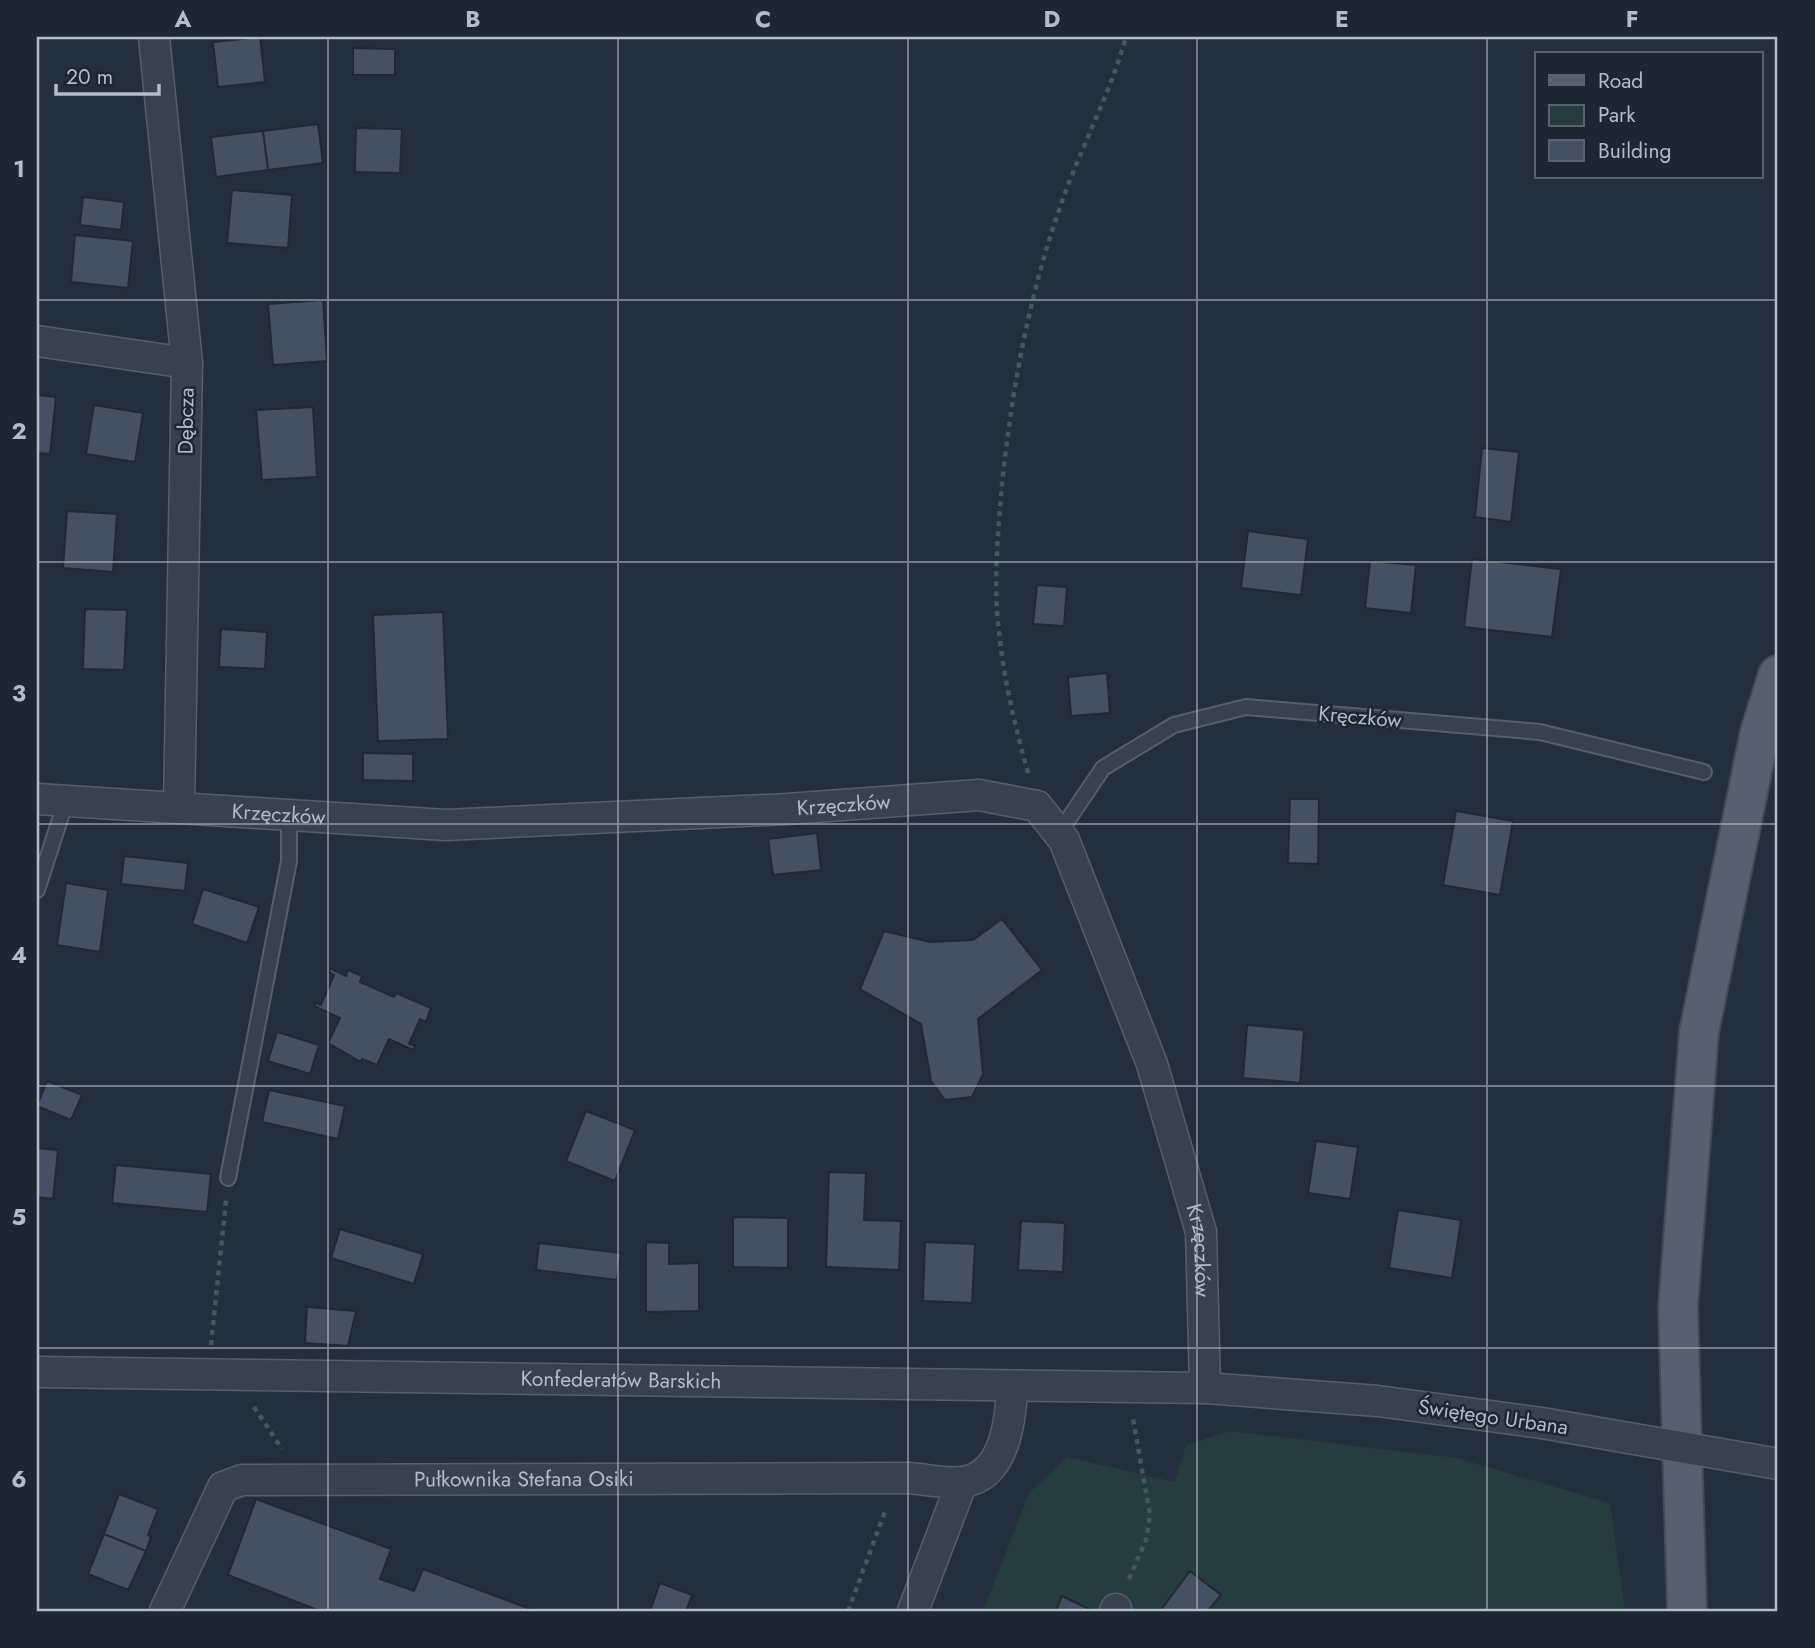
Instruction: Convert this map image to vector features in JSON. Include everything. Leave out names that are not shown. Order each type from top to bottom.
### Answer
[{"type":"main road","points":[[1687,1611],[1678,1307],[1699,1032],[1760,732],[1778,675]]},
{"type":"street","name":"Dębcza","points":[[154,37],[187,363],[179,807]]},
{"type":"street","points":[[37,341],[187,363]]},
{"type":"street","name":"Krzęczków","points":[[51,800],[446,825],[787,809],[979,795],[1037,806],[1064,840],[1152,1064],[1200,1232],[1205,1388]]},
{"type":"street","name":"Konfederatów Barskich","points":[[37,1372],[1205,1388]]},
{"type":"street","points":[[913,1611],[962,1482],[981,1476],[1003,1446],[1011,1417],[1012,1386]]},
{"type":"street","name":"Świętego Urbana","points":[[1205,1388],[1378,1401],[1542,1423],[1778,1464]]},
{"type":"street","name":"Pułkownika Stefana Osiki","points":[[165,1611],[223,1487],[242,1480],[908,1478],[962,1482]]},
{"type":"lane","name":"Kręczków","points":[[1059,833],[1103,768],[1174,725],[1246,707],[1540,732],[1704,772]]},
{"type":"lane","points":[[37,890],[51,800]]},
{"type":"lane","points":[[228,1178],[289,861],[289,816]]},
{"type":"path","points":[[1037,806],[1013,720],[998,630],[997,542],[1010,410],[1028,312],[1059,208],[1118,66],[1126,37]]},
{"type":"path","points":[[215,1374],[215,1357],[209,1354],[228,1178]]},
{"type":"path","points":[[251,1403],[284,1452]]},
{"type":"path","points":[[1115,1610],[1146,1540],[1150,1515],[1139,1441]]},
{"type":"path","points":[[848,1611],[890,1498]]},
{"type":"green space","points":[[1230,1431],[1457,1458],[1610,1503],[1625,1611],[983,1611],[1029,1493],[1067,1457],[1175,1482],[1186,1445]]},
{"type":"building","points":[[260,37],[265,82],[218,87],[213,42]]},
{"type":"building","points":[[353,48],[395,49],[395,75],[353,75]]},
{"type":"building","points":[[318,124],[323,163],[268,170],[263,131]]},
{"type":"building","points":[[356,128],[402,129],[400,173],[355,172]]},
{"type":"building","points":[[263,131],[268,170],[216,177],[211,137]]},
{"type":"building","points":[[232,190],[292,195],[288,248],[227,243]]},
{"type":"building","points":[[83,197],[124,202],[121,230],[80,225]]},
{"type":"building","points":[[75,235],[133,241],[128,288],[71,282]]},
{"type":"building","points":[[323,300],[327,361],[273,365],[268,304]]},
{"type":"building","points":[[37,395],[56,397],[50,454],[37,453]]},
{"type":"building","points":[[94,405],[143,413],[135,462],[86,454]]},
{"type":"building","points":[[313,407],[317,477],[262,480],[256,410]]},
{"type":"building","points":[[1482,448],[1519,452],[1511,522],[1475,517]]},
{"type":"building","points":[[67,511],[117,514],[113,572],[63,568]]},
{"type":"building","points":[[1248,531],[1308,539],[1301,595],[1241,588]]},
{"type":"building","points":[[1472,559],[1561,569],[1552,637],[1464,627]]},
{"type":"building","points":[[1370,561],[1416,565],[1411,613],[1365,608]]},
{"type":"building","points":[[1037,585],[1067,587],[1064,626],[1033,624]]},
{"type":"building","points":[[85,609],[127,610],[124,670],[83,669]]},
{"type":"building","points":[[443,612],[448,739],[378,741],[373,615]]},
{"type":"building","points":[[221,629],[267,632],[265,669],[219,667]]},
{"type":"building","points":[[1107,673],[1110,713],[1071,716],[1068,677]]},
{"type":"building","points":[[363,753],[413,754],[413,781],[363,780]]},
{"type":"building","points":[[1290,799],[1319,799],[1318,864],[1288,863]]},
{"type":"building","points":[[1456,811],[1513,821],[1500,895],[1443,885]]},
{"type":"building","points":[[817,833],[821,870],[773,875],[768,839]]},
{"type":"building","points":[[124,856],[188,863],[185,891],[121,884]]},
{"type":"building","points":[[66,883],[108,890],[100,952],[57,945]]},
{"type":"building","points":[[203,889],[259,907],[247,943],[192,924]]},
{"type":"building","points":[[1002,919],[1042,970],[978,1019],[983,1074],[972,1097],[945,1100],[931,1081],[921,1024],[860,989],[884,931],[930,942],[973,940]]},
{"type":"building","points":[[330,968],[346,976],[348,970],[362,976],[360,982],[394,997],[396,993],[431,1008],[426,1022],[420,1019],[409,1044],[415,1046],[413,1050],[389,1039],[377,1065],[362,1059],[361,1062],[328,1043],[340,1018],[314,1006],[316,1003],[321,1005],[334,975],[329,972]]},
{"type":"building","points":[[1247,1025],[1304,1030],[1300,1083],[1243,1078]]},
{"type":"building","points":[[277,1032],[319,1045],[310,1074],[268,1061]]},
{"type":"building","points":[[47,1081],[82,1095],[71,1120],[37,1106]]},
{"type":"building","points":[[269,1090],[345,1106],[338,1139],[262,1122]]},
{"type":"building","points":[[586,1111],[635,1130],[615,1181],[566,1161]]},
{"type":"building","points":[[1316,1141],[1358,1147],[1350,1199],[1308,1193]]},
{"type":"building","points":[[37,1148],[58,1150],[53,1199],[37,1197]]},
{"type":"building","points":[[116,1165],[211,1174],[207,1212],[112,1203]]},
{"type":"building","points":[[829,1172],[866,1173],[864,1220],[901,1221],[899,1270],[826,1267]]},
{"type":"building","points":[[1398,1210],[1461,1220],[1452,1278],[1389,1268]]},
{"type":"building","points":[[733,1217],[788,1218],[788,1268],[733,1267]]},
{"type":"building","points":[[1021,1221],[1065,1223],[1063,1272],[1018,1270]]},
{"type":"building","points":[[340,1229],[423,1254],[414,1284],[331,1258]]},
{"type":"building","points":[[646,1242],[669,1243],[669,1264],[699,1263],[699,1311],[646,1312]]},
{"type":"building","points":[[925,1242],[975,1244],[972,1303],[923,1301]]},
{"type":"building","points":[[539,1243],[621,1253],[617,1280],[536,1270]]},
{"type":"building","points":[[307,1307],[356,1311],[348,1346],[305,1343]]},
{"type":"building","points":[[119,1494],[158,1509],[148,1535],[151,1537],[146,1551],[104,1534]]},
{"type":"building","points":[[256,1499],[391,1549],[380,1579],[414,1591],[423,1569],[536,1611],[320,1611],[228,1575]]},
{"type":"building","points":[[104,1534],[146,1551],[128,1590],[88,1574]]},
{"type":"building","points":[[1190,1571],[1221,1595],[1208,1611],[1160,1611]]},
{"type":"building","points":[[660,1583],[692,1595],[686,1611],[650,1611]]},
{"type":"building","points":[[1062,1596],[1091,1610],[1091,1611],[1056,1611]]}]
